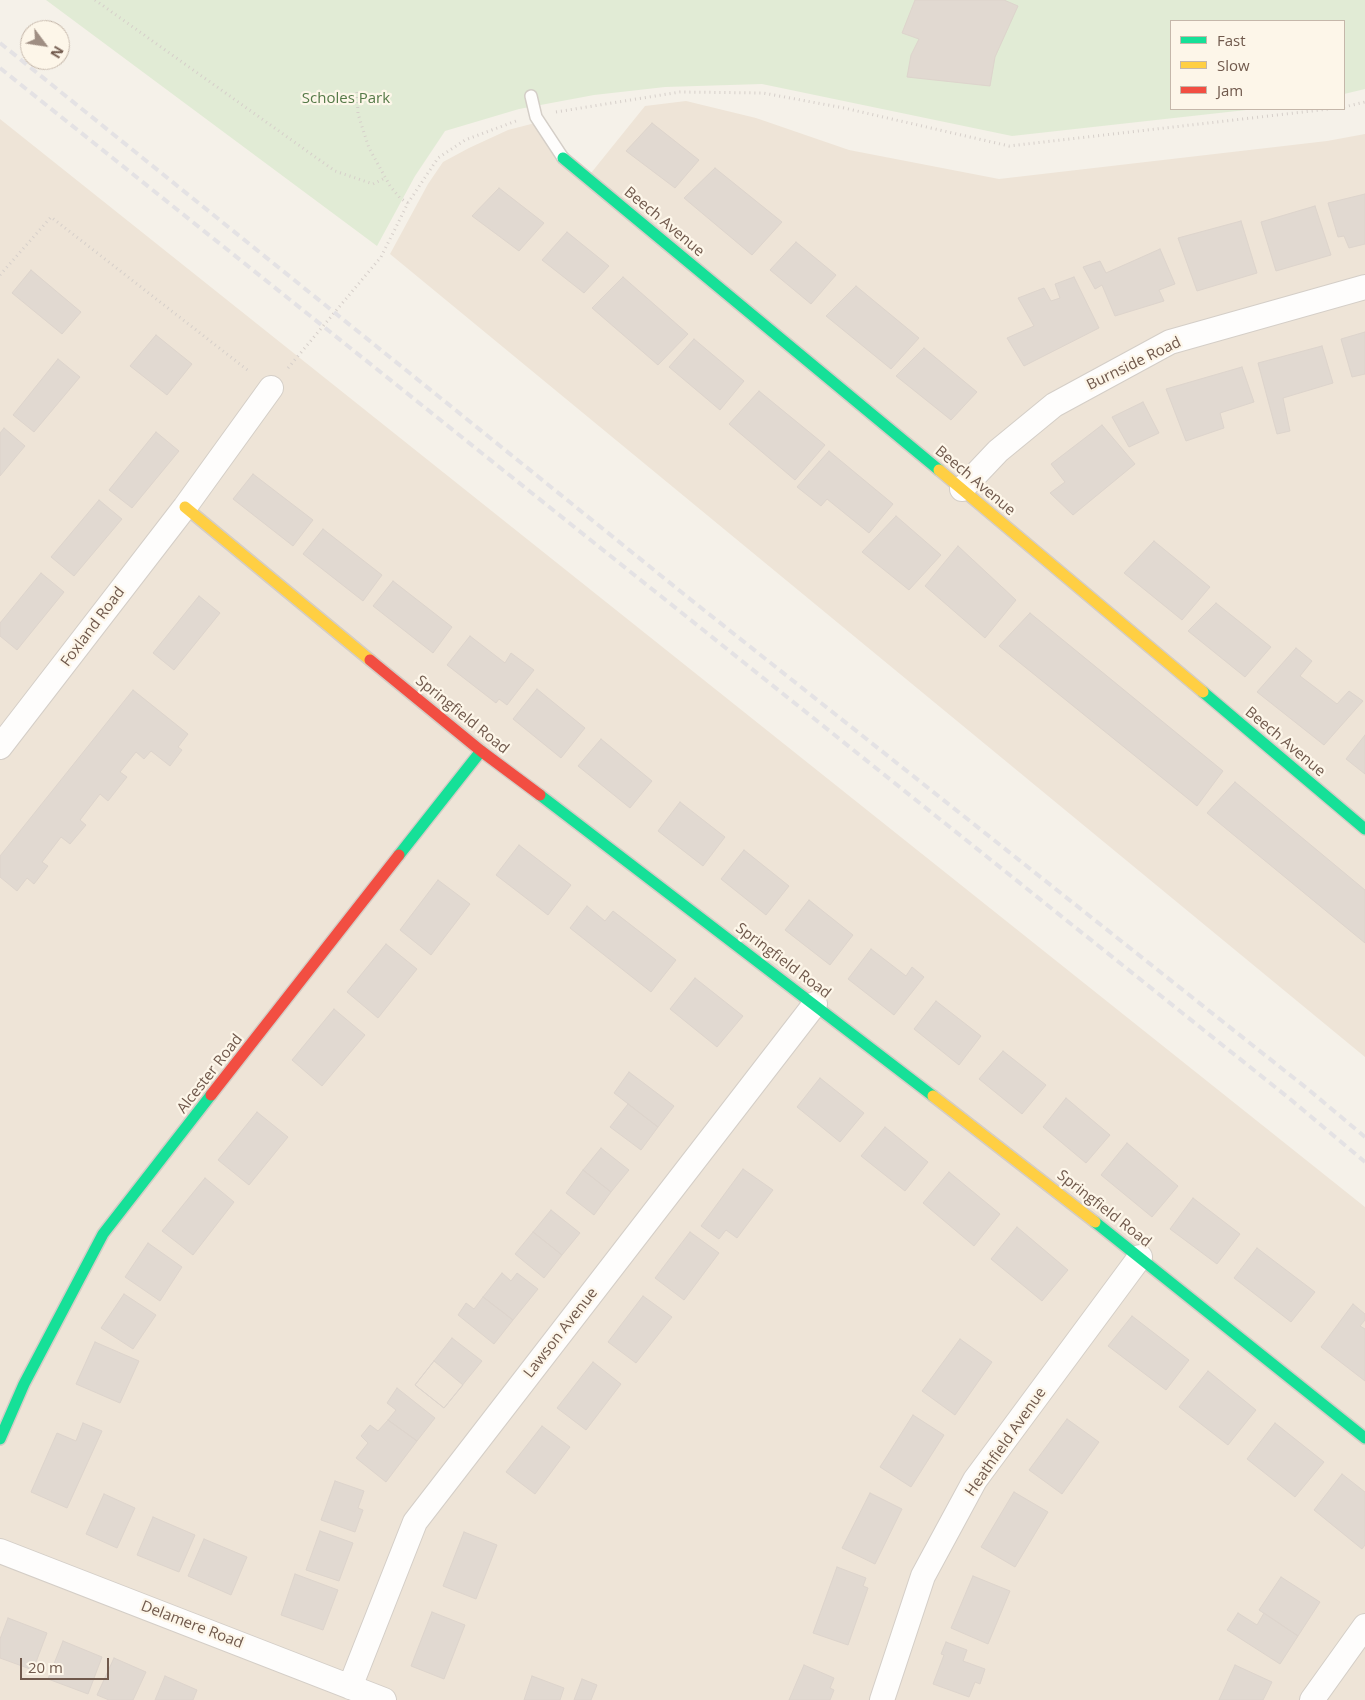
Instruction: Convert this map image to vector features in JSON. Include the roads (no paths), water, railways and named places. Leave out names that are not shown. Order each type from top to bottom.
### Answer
[{"type":"street","name":"Beech Avenue","points":[[563,158],[962,489],[1365,830]]},
{"type":"street","name":"Burnside Road","points":[[962,489],[998,451],[1054,405],[1170,342],[1365,287]]},
{"type":"street","name":"Foxland Road","points":[[4,734],[185,507],[271,388]]},
{"type":"street","name":"Springfield Road","points":[[185,507],[481,751],[815,1004],[1140,1257],[1365,1438]]},
{"type":"street","name":"Alcester Road","points":[[0,1439],[24,1384],[103,1234],[481,751]]},
{"type":"street","name":"Lawson Avenue","points":[[350,1686],[415,1522],[815,1004]]},
{"type":"street","name":"Heathfield Avenue","points":[[882,1700],[923,1576],[975,1480],[1140,1257]]},
{"type":"street","name":"Delamere Road","points":[[0,1551],[384,1700]]},
{"type":"street","points":[[1312,1700],[1365,1626]]},
{"type":"lane","points":[[531,96],[536,117],[563,158]]},
{"type":"railway","points":[[0,43],[690,599],[1309,1090],[1365,1137]]},
{"type":"railway","points":[[0,68],[1290,1099],[1365,1162]]},
{"type":"park label","name":"Scholes Park","points":[[346,99]]}]
